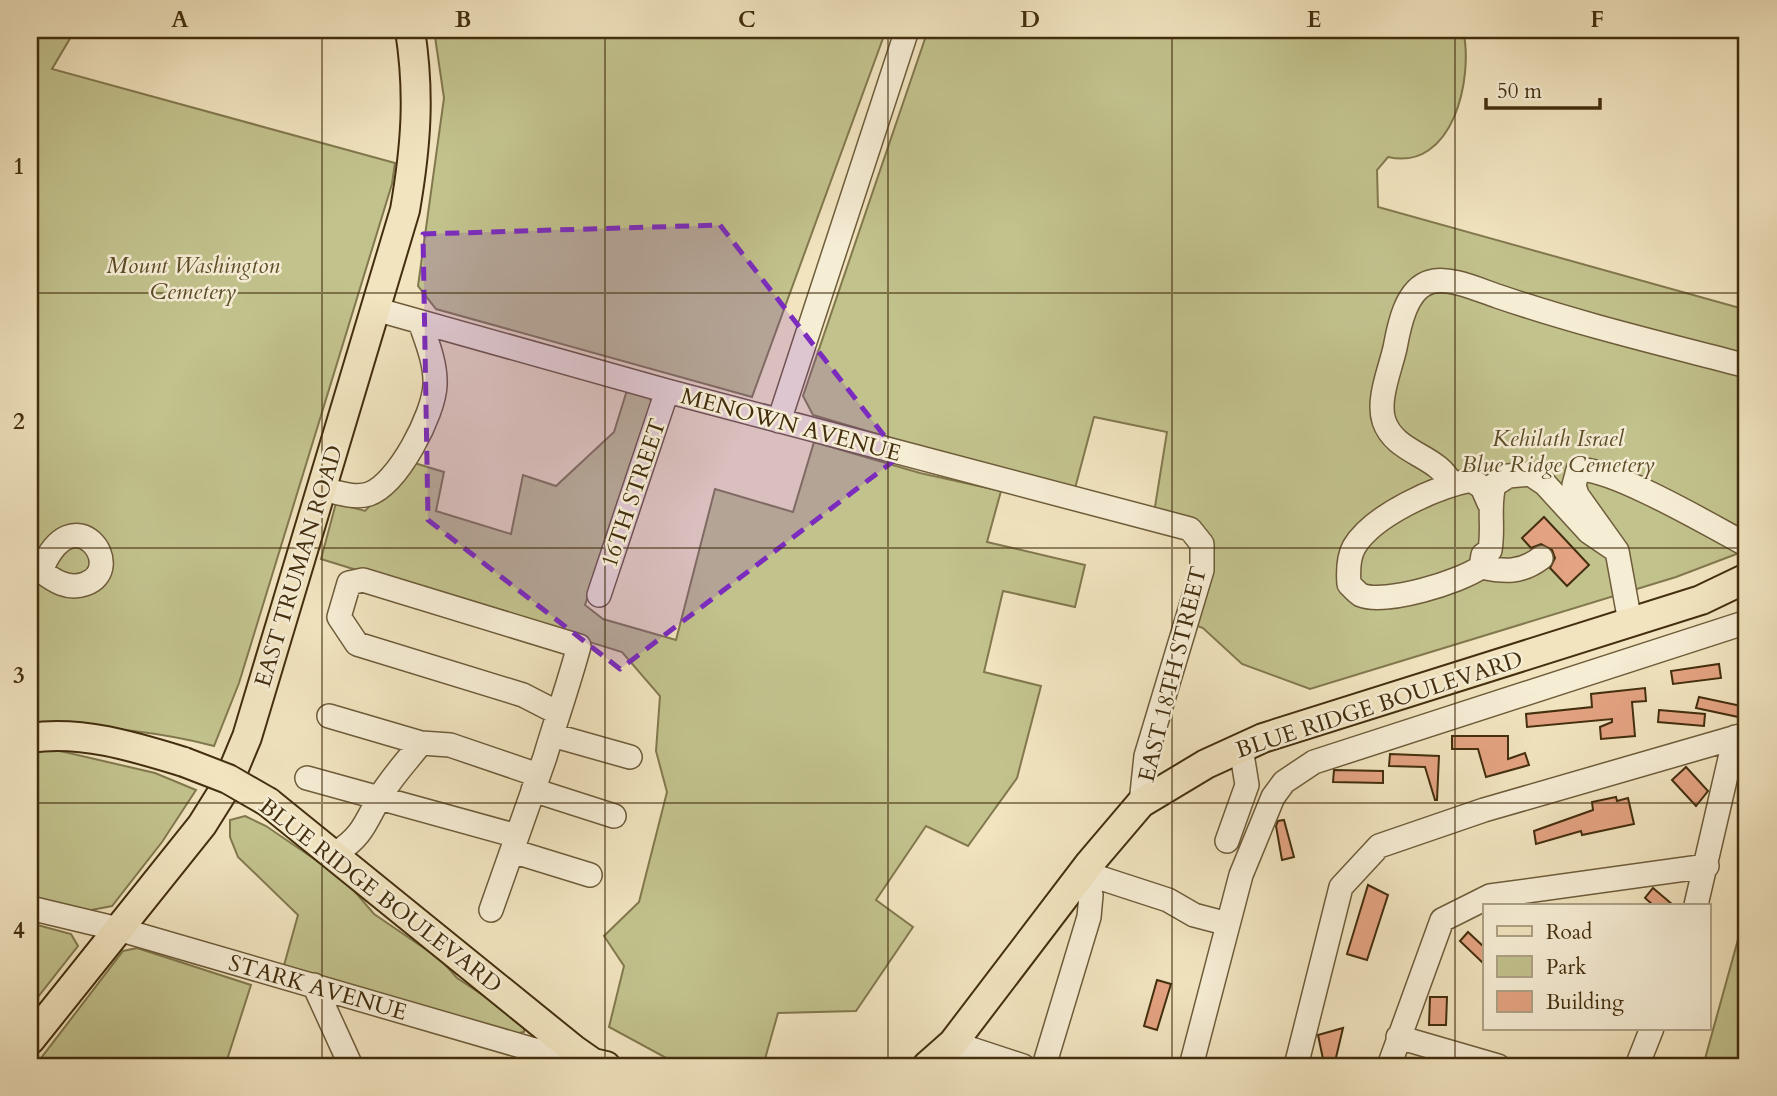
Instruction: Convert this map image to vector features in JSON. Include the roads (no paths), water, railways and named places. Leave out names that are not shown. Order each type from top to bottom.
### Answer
[{"type":"main road","name":"EAST TRUMAN ROAD","points":[[30,1040],[202,825],[227,785],[247,737],[405,210],[416,145],[418,78],[411,30]]},
{"type":"main road","name":"BLUE RIDGE BOULEVARD","points":[[927,1066],[953,1043],[1083,872],[1141,803],[1206,764],[1263,738],[1701,600],[1747,578]]},
{"type":"main road","name":"BLUE RIDGE BOULEVARD","points":[[30,738],[72,737],[133,747],[228,779],[268,802],[599,1065]]},
{"type":"street","points":[[779,421],[907,30]]},
{"type":"street","points":[[1451,484],[1446,472],[1402,446],[1390,433],[1383,419],[1383,400],[1408,302],[1420,286],[1433,280],[1464,285],[1590,325],[1747,366]]},
{"type":"street","name":"MENOWN AVENUE","points":[[375,309],[667,391],[1190,529],[1202,544]]},
{"type":"street","points":[[321,489],[358,496],[377,491],[402,462],[428,421],[435,382],[420,322]]},
{"type":"street","name":"16TH STREET","points":[[599,595],[667,391]]},
{"type":"street","points":[[1630,622],[1617,551],[1577,495],[1574,485],[1578,470],[1600,473],[1623,483],[1747,545]]},
{"type":"street","points":[[1489,503],[1494,485],[1508,476],[1530,474],[1545,484],[1589,532],[1617,551]]},
{"type":"street","points":[[1481,567],[1483,555],[1490,550],[1493,536],[1489,503],[1482,487],[1471,480],[1451,484],[1387,516],[1366,530],[1353,549],[1348,569],[1349,584],[1360,594],[1377,598],[1447,585],[1481,567],[1520,570],[1541,558]]},
{"type":"street","name":"EAST 18TH STREET","points":[[1141,803],[1146,755],[1202,570],[1202,544]]},
{"type":"street","points":[[491,910],[536,783],[555,724],[579,646],[363,580],[349,583],[340,622],[357,645],[523,695],[555,724],[630,757]]},
{"type":"street","points":[[1191,1066],[1241,875],[1269,808],[1284,782],[1293,774],[1314,762],[1747,622]]},
{"type":"street","points":[[329,716],[421,743],[450,745],[614,816]]},
{"type":"street","points":[[1696,904],[1741,735]]},
{"type":"street","points":[[1296,1066],[1341,887],[1379,846],[1484,810],[1741,735]]},
{"type":"street","points":[[335,854],[355,841],[370,820],[378,799],[421,743]]},
{"type":"street","points":[[1227,841],[1247,785],[1241,748]]},
{"type":"street","points":[[307,778],[514,843],[590,875]]},
{"type":"street","points":[[1389,1066],[1443,920],[1462,908],[1490,896],[1707,866]]},
{"type":"street","points":[[1083,872],[1168,900],[1194,915],[1228,924]]},
{"type":"street","points":[[1044,1066],[1089,917],[1091,895],[1083,872]]},
{"type":"street","name":"STARK AVENUE","points":[[30,908],[118,929],[531,1049],[599,1065]]},
{"type":"street","points":[[314,985],[351,1066]]},
{"type":"street","points":[[1637,1066],[1651,1030]]},
{"type":"street","points":[[1398,1037],[1498,1066]]},
{"type":"street","points":[[953,1043],[1023,1066]]},
{"type":"park label","name":"Mount Washington Cemetery","points":[[193,278]]},
{"type":"park label","name":"Kehilath Israel Blue Ridge Cemetery","points":[[1558,451]]}]
